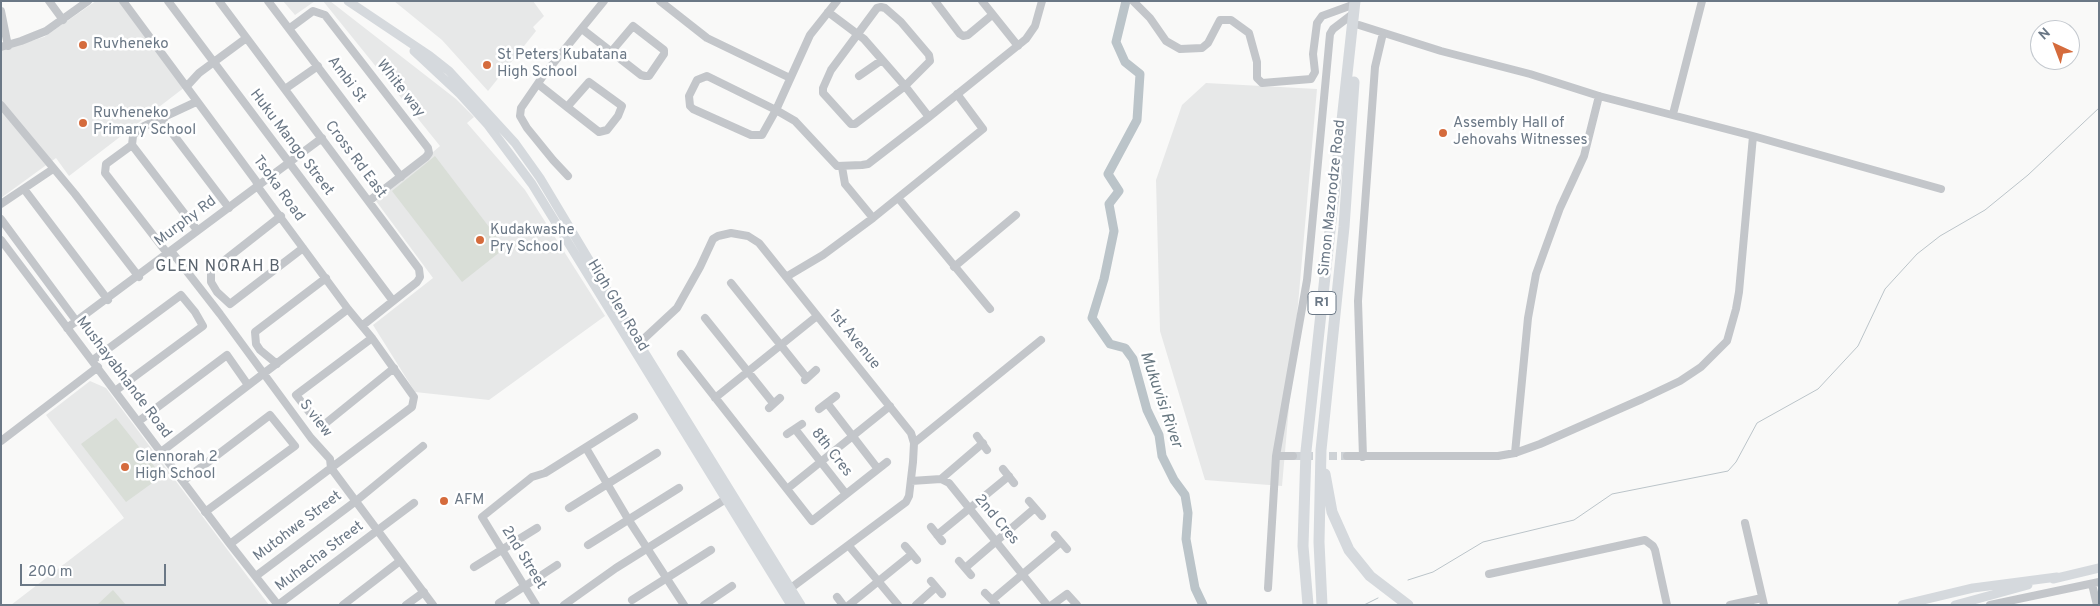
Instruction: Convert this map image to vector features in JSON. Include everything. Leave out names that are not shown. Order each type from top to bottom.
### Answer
[{"type":"highway","name":"Simon Mazorodze Road","points":[[1322,605],[1319,542],[1321,450],[1344,227],[1359,25],[1357,5]]},
{"type":"highway","name":"Simon Mazorodze Road","points":[[1308,605],[1303,546],[1306,451],[1357,5]]},
{"type":"highway","points":[[1321,450],[1332,512],[1349,550],[1370,576],[1408,605]]},
{"type":"main road","name":"High Glen Road","points":[[348,1],[400,37],[460,94],[508,150],[532,184],[636,347],[729,497],[792,605]]},
{"type":"main road","name":"High Glen Road","points":[[729,497],[801,605]]},
{"type":"main road","points":[[1955,605],[2057,577],[2099,568]]},
{"type":"main road","points":[[1902,605],[1973,588],[2057,577]]},
{"type":"street","points":[[49,1],[63,20]]},
{"type":"street","points":[[1,11],[5,47],[36,36],[63,20],[88,1]]},
{"type":"street","name":"Tsoka Road","points":[[123,1],[187,86],[196,102],[256,181],[258,187],[348,309],[363,325],[412,392],[414,397],[412,407],[331,468]]},
{"type":"street","name":"Huku Mango Street","points":[[168,1],[393,301]]},
{"type":"street","name":"Cross Rd East","points":[[219,1],[245,39],[322,138],[421,272],[417,282],[363,325]]},
{"type":"street","name":"Ambi St","points":[[268,1],[401,177]]},
{"type":"street","points":[[568,176],[553,160],[520,116],[523,103],[604,1]]},
{"type":"street","points":[[660,1],[706,38],[790,78]]},
{"type":"street","points":[[837,1],[810,35],[776,110],[764,133],[759,136],[693,109],[689,102],[689,96],[697,80],[707,76],[776,110],[794,122],[834,164],[842,167],[868,164],[1031,34],[1042,1]]},
{"type":"street","points":[[935,1],[963,36],[968,36],[992,15]]},
{"type":"street","points":[[982,1],[1018,46]]},
{"type":"street","points":[[1133,1],[1150,18],[1166,41],[1180,49],[1202,48],[1208,43],[1220,20],[1231,20],[1249,33],[1257,62],[1257,78],[1262,83],[1311,80],[1316,72],[1313,54],[1317,23],[1322,16],[1357,5]]},
{"type":"street","points":[[1673,114],[1702,1]]},
{"type":"street","points":[[1268,588],[1276,456],[1307,280],[1330,34],[1357,5]]},
{"type":"street","points":[[877,8],[885,8],[902,22],[929,55],[930,61],[905,86],[855,124],[847,122],[823,88],[831,70],[858,34],[877,8]]},
{"type":"street","name":"White way","points":[[290,28],[313,11],[325,15],[428,148],[429,153],[426,157],[369,201]]},
{"type":"street","points":[[828,12],[858,34],[905,86],[929,117]]},
{"type":"street","points":[[1359,25],[1441,51],[1530,74],[1599,96],[1673,114],[1941,189]]},
{"type":"street","points":[[582,29],[612,52],[645,76],[649,76],[664,54],[664,50],[633,26],[612,52]]},
{"type":"street","points":[[1363,457],[1358,301],[1375,67],[1383,33]]},
{"type":"street","points":[[187,86],[199,73],[214,64],[245,39]]},
{"type":"street","points":[[859,76],[882,60]]},
{"type":"street","points":[[285,90],[318,66]]},
{"type":"street","points":[[538,84],[566,107],[598,132],[607,130],[622,109],[619,102],[589,82],[566,107]]},
{"type":"street","points":[[786,277],[823,255],[873,218],[983,129],[956,94]]},
{"type":"street","points":[[1515,453],[1528,318],[1536,274],[1560,208],[1584,156],[1599,96]]},
{"type":"street","points":[[196,102],[188,104],[169,116],[160,118],[138,129],[133,136],[132,145],[197,230]]},
{"type":"street","points":[[1,104],[138,277]]},
{"type":"street","points":[[160,118],[229,208]]},
{"type":"street","points":[[1346,456],[1498,456],[1515,453],[1540,444],[1680,381],[1701,366],[1723,346],[1729,336],[1739,292],[1753,136]]},
{"type":"street","name":"Murphy Rd","points":[[68,328],[108,300],[197,230],[258,187],[322,138]]},
{"type":"street","name":"S view","points":[[132,145],[106,164],[105,173],[220,314],[263,375],[311,438],[330,459],[331,468],[433,605]]},
{"type":"street","points":[[842,167],[845,184],[873,218]]},
{"type":"street","points":[[1,204],[53,168]]},
{"type":"street","points":[[24,189],[108,300]]},
{"type":"street","points":[[899,198],[990,309]]},
{"type":"street","points":[[954,266],[1016,215]]},
{"type":"street","points":[[281,216],[211,271],[210,277],[213,286],[230,304],[303,248]]},
{"type":"street","points":[[1,220],[77,322]]},
{"type":"street","name":"1st Avenue","points":[[636,347],[677,308],[700,267],[710,243],[718,236],[731,233],[752,238],[759,243],[890,406],[911,433],[914,443]]},
{"type":"street","name":"Mushayabhande Road","points":[[1,240],[278,605]]},
{"type":"street","points":[[277,364],[260,350],[256,344],[255,332],[326,278]]},
{"type":"street","points":[[731,283],[781,345],[805,379],[816,370]]},
{"type":"street","points":[[93,360],[181,295],[195,312],[202,326],[115,391]]},
{"type":"street","points":[[161,452],[348,309]]},
{"type":"street","points":[[715,398],[817,316]]},
{"type":"street","points":[[705,318],[748,371],[771,406],[780,398]]},
{"type":"street","points":[[372,338],[296,395],[320,427],[394,368]]},
{"type":"street","points":[[791,588],[850,546],[906,502],[911,480],[914,443],[1041,340]]},
{"type":"street","points":[[681,354],[812,521],[887,462]]},
{"type":"street","points":[[138,421],[227,355],[248,385]]},
{"type":"street","points":[[1,441],[98,367]]},
{"type":"street","points":[[819,409],[836,396]]},
{"type":"street","points":[[827,403],[878,469]]},
{"type":"street","points":[[787,489],[890,406]]},
{"type":"street","points":[[183,481],[270,415],[295,446],[206,512]]},
{"type":"street","points":[[634,417],[586,448],[628,520],[684,605]]},
{"type":"street","points":[[787,434],[802,424]]},
{"type":"street","name":"8th Cres","points":[[795,429],[846,494]]},
{"type":"street","points":[[911,480],[941,479],[985,446],[977,436]]},
{"type":"street","name":"Mutohwe Street","points":[[256,576],[356,501],[423,446]]},
{"type":"street","name":"2nd Street","points":[[536,605],[482,517],[511,495],[521,484],[532,477],[544,473],[586,448]]},
{"type":"street","points":[[569,508],[657,452]]},
{"type":"street","points":[[1276,456],[1293,456]]},
{"type":"street","points":[[230,544],[331,468]]},
{"type":"street","points":[[931,528],[939,538],[969,508],[1012,480],[1003,469]]},
{"type":"street","name":"2nd Cres","points":[[941,479],[949,483],[1047,605]]},
{"type":"street","points":[[589,546],[679,488]]},
{"type":"street","points":[[564,605],[647,548],[729,497]]},
{"type":"street","points":[[1029,501],[1042,516]]},
{"type":"street","name":"Muhacha Street","points":[[278,605],[414,503]]},
{"type":"street","points":[[965,568],[1035,508]]},
{"type":"street","points":[[1730,605],[1763,601],[1745,523]]},
{"type":"street","points":[[474,567],[503,551],[537,528]]},
{"type":"street","points":[[1056,535],[1067,549]]},
{"type":"street","points":[[1489,574],[1645,540],[1655,550],[1667,605]]},
{"type":"street","points":[[985,593],[994,602],[1023,574],[1061,542]]},
{"type":"street","points":[[850,546],[898,605]]},
{"type":"street","points":[[849,605],[914,557],[905,546]]},
{"type":"street","points":[[632,600],[711,550]]},
{"type":"street","points":[[343,605],[400,561]]},
{"type":"street","points":[[959,561],[971,575]]},
{"type":"street","points":[[499,603],[557,565]]},
{"type":"street","points":[[931,581],[942,594]]},
{"type":"street","points":[[1990,605],[2095,583],[2097,605]]},
{"type":"street","points":[[704,605],[732,586]]},
{"type":"street","points":[[916,605],[936,587]]},
{"type":"street","points":[[406,605],[424,592]]},
{"type":"street","points":[[1052,605],[1067,594],[1077,605]]},
{"type":"street","points":[[837,597],[843,605]]},
{"type":"shaded area","name":"Ruvheneko Primary School","points":[[96,1],[120,1],[185,87],[69,176],[56,158],[1,198],[1,50],[44,37]]},
{"type":"shaded area","points":[[283,1],[315,1],[295,15]]},
{"type":"shaded area","name":"Kudakwashe Pry School","points":[[323,1],[330,1],[456,99],[474,117],[467,123],[525,190],[605,316],[489,400],[415,392],[373,325],[433,278],[376,201],[440,146]]},
{"type":"shaded area","name":"St Peters Kubatana High School","points":[[394,1],[533,1],[544,16],[533,27],[536,31],[488,91],[442,40]]},
{"type":"shaded area","points":[[1206,83],[1317,89],[1282,486],[1205,480],[1160,331],[1156,180],[1182,105]]},
{"type":"shaded area","points":[[435,156],[505,248],[462,282],[392,191]]},
{"type":"shaded area","name":"Glennorah 2 High School","points":[[90,381],[106,388],[269,605],[11,605],[124,518],[46,415]]},
{"type":"shaded area","points":[[116,418],[162,476],[126,502],[81,444]]},
{"type":"shaded area","points":[[113,590],[126,605],[97,605]]},
{"type":"waterway","name":"Mukuvisi River","points":[[1126,1],[1116,42],[1125,62],[1140,74],[1137,120],[1108,174],[1119,191],[1109,204],[1114,231],[1104,279],[1092,318],[1110,344],[1125,348],[1133,359],[1147,410],[1159,435],[1162,456],[1174,480],[1185,495],[1188,513],[1186,539],[1195,588],[1203,605]]},
{"type":"waterway","points":[[1408,580],[1433,572],[1483,542],[1574,520],[1612,494],[1728,471],[1736,462],[1757,423],[1818,389],[1858,346],[1885,289],[1917,254],[1940,236],[1985,210],[2028,175],[2099,108]]},
{"type":"waterway","points":[[1364,605],[1378,598]]},
{"type":"tunnel","points":[[1293,456],[1347,456]]},
{"type":"place","name":"Ruvheneko","points":[[83,45]]},
{"type":"place","name":"St Peters Kubatana High School","points":[[487,65]]},
{"type":"place","name":"Ruvheneko Primary School","points":[[83,123]]},
{"type":"place","name":"Assembly Hall of Jehovahs Witnesses","points":[[1443,133]]},
{"type":"place","name":"Kudakwashe Pry School","points":[[480,240]]},
{"type":"place","name":"Glennorah 2 High School","points":[[125,467]]},
{"type":"place","name":"AFM","points":[[444,501]]},
{"type":"district","name":"GLEN NORAH B","points":[[218,268]]}]
